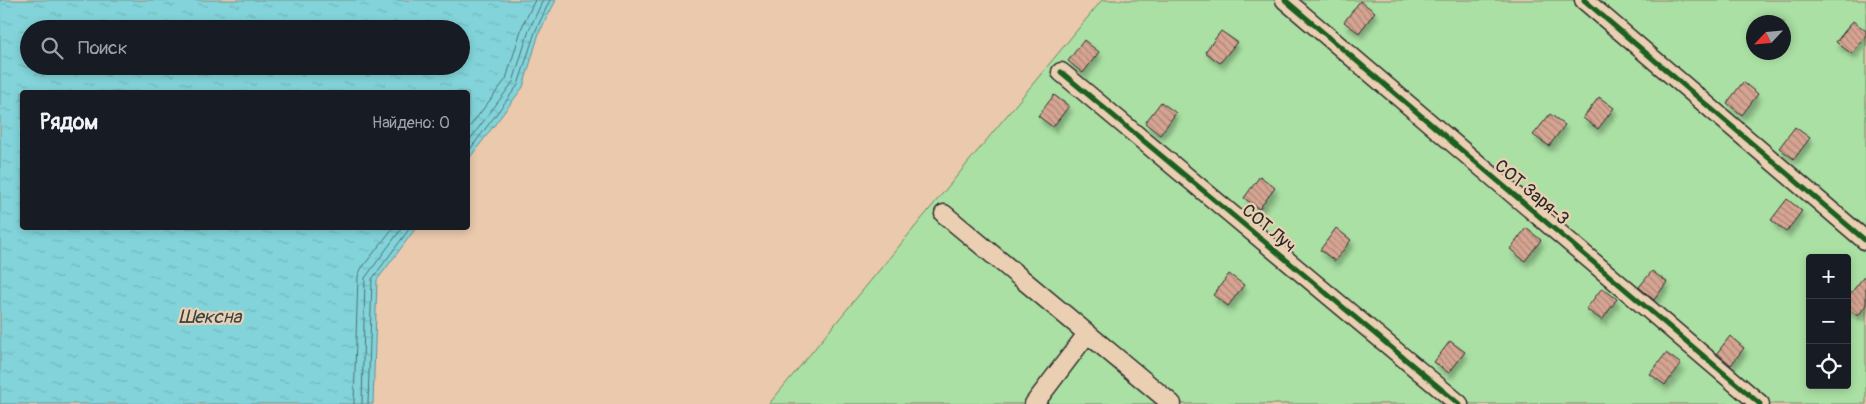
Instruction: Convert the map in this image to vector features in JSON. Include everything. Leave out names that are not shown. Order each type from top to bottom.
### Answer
[{"type":"street","name":"СОТ Заря-3","points":[[1285,0],[1760,404]]},
{"type":"street","points":[[1584,0],[1866,241]]},
{"type":"street","name":"СОТ Луч","points":[[1061,72],[1459,404]]},
{"type":"street","points":[[944,214],[1172,404]]},
{"type":"street","points":[[1034,404],[1086,334]]},
{"type":"green space","points":[[1102,0],[1866,0],[1866,404],[769,404]]},
{"type":"water","name":"Шексна","points":[[0,0],[556,0],[539,33],[523,87],[470,157],[470,90],[20,90],[20,230],[414,230],[377,280],[373,404],[0,404]]},
{"type":"building","points":[[1360,1],[1375,12],[1359,33],[1344,22]]},
{"type":"building","points":[[1853,21],[1866,31],[1866,35],[1852,54],[1836,42]]},
{"type":"building","points":[[1221,31],[1237,42],[1220,63],[1205,52]]},
{"type":"building","points":[[1084,40],[1099,52],[1083,73],[1068,61]]},
{"type":"building","points":[[1743,82],[1758,94],[1742,115],[1727,103]]},
{"type":"building","points":[[1054,95],[1069,106],[1053,127],[1038,116]]},
{"type":"building","points":[[1599,97],[1614,108],[1598,129],[1583,118]]},
{"type":"building","points":[[1161,102],[1176,113],[1160,135],[1145,123]]},
{"type":"building","points":[[1550,114],[1565,125],[1549,146],[1533,135]]},
{"type":"building","points":[[1795,127],[1810,138],[1794,159],[1779,148]]},
{"type":"building","points":[[1260,176],[1275,188],[1259,209],[1244,198]]},
{"type":"building","points":[[1787,199],[1802,211],[1786,232],[1771,220]]},
{"type":"building","points":[[1336,228],[1351,240],[1335,261],[1320,250]]},
{"type":"building","points":[[1526,228],[1541,240],[1525,261],[1510,249]]},
{"type":"building","points":[[1652,271],[1667,282],[1654,300],[1639,287]]},
{"type":"building","points":[[1229,274],[1244,285],[1228,306],[1213,295]]},
{"type":"building","points":[[1866,274],[1866,305],[1858,316],[1851,311],[1851,293]]},
{"type":"building","points":[[1602,288],[1617,299],[1602,320],[1586,309]]},
{"type":"building","points":[[1730,336],[1744,348],[1731,365],[1717,353]]},
{"type":"building","points":[[1450,341],[1465,352],[1449,373],[1434,362]]},
{"type":"building","points":[[1666,353],[1681,364],[1665,385],[1650,374]]},
{"type":"cycle path","points":[[1285,0],[1760,404]]},
{"type":"cycle path","points":[[1584,0],[1866,241]]},
{"type":"cycle path","points":[[1061,72],[1459,404]]}]
